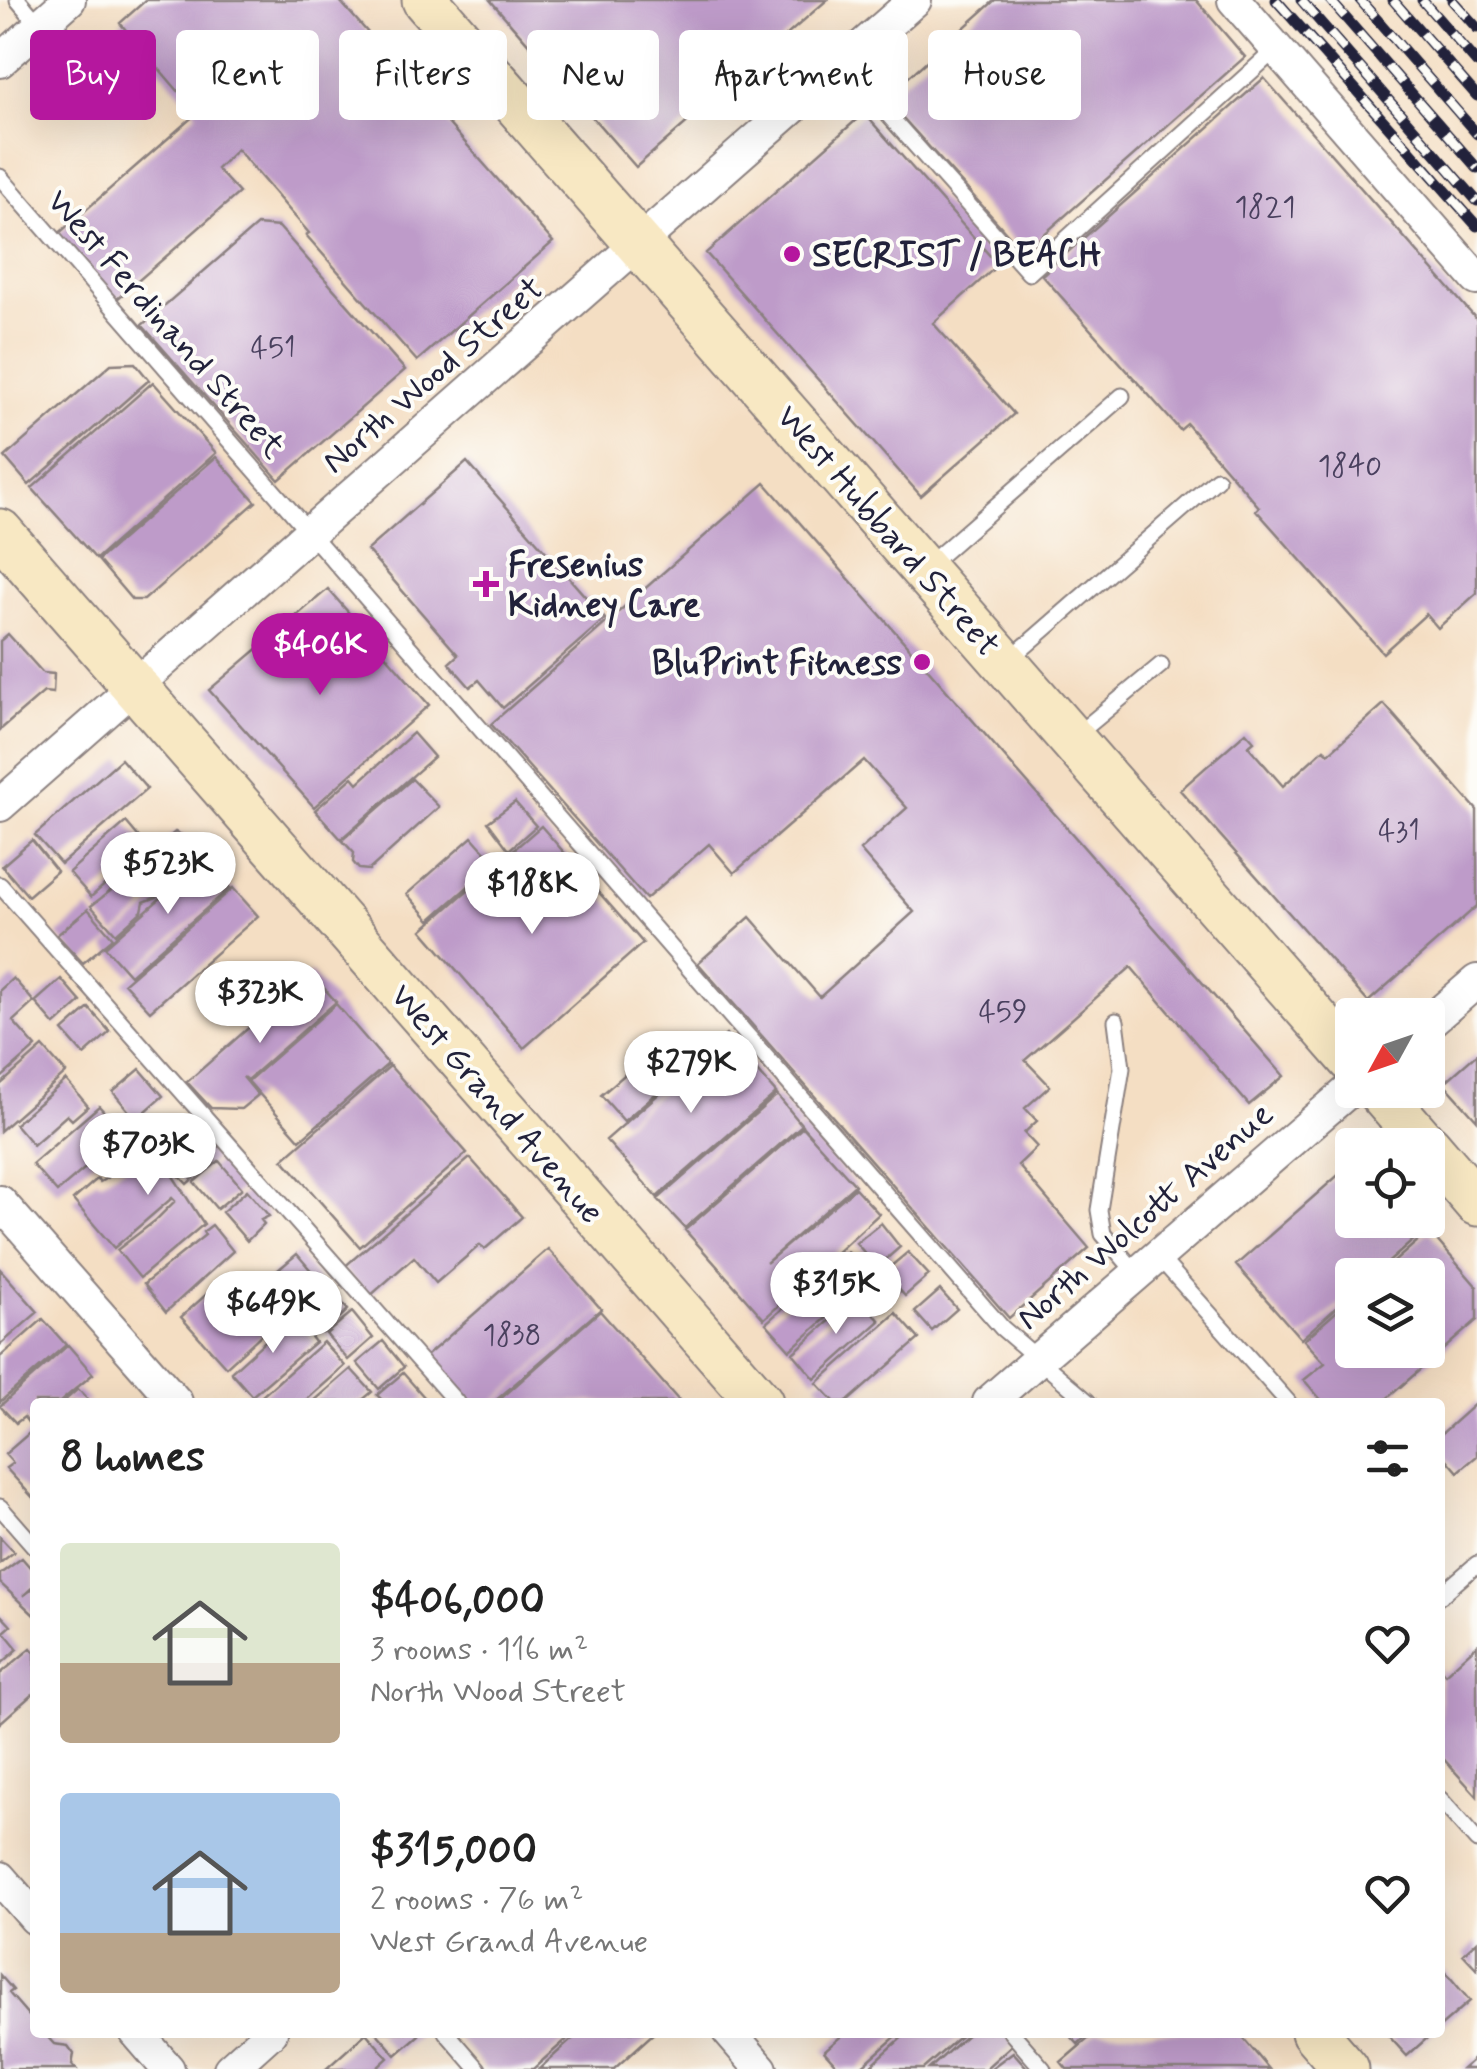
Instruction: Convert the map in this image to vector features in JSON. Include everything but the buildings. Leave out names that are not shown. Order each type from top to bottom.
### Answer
[{"type":"street","points":[[0,61],[69,0]]},
{"type":"street","name":"West Hubbard Street","points":[[425,0],[1335,1041]]},
{"type":"street","name":"North Wood Street","points":[[881,30],[915,0]]},
{"type":"street","points":[[1234,0],[1477,280]]},
{"type":"street","name":"North Wood Street","points":[[0,805],[781,120]]},
{"type":"street","name":"West Grand Avenue","points":[[0,532],[757,1398]]},
{"type":"street","points":[[1445,1009],[1477,981]]},
{"type":"street","name":"North Wolcott Avenue","points":[[994,1398],[1335,1103]]},
{"type":"street","points":[[1394,1108],[1411,1128]]},
{"type":"street","points":[[1445,1167],[1477,1203]]},
{"type":"street","points":[[0,1202],[172,1398]]},
{"type":"street","points":[[0,1878],[30,1912]]},
{"type":"street","points":[[141,2038],[168,2069]]},
{"type":"street","points":[[230,2069],[264,2038]]},
{"type":"street","points":[[734,2038],[761,2069]]},
{"type":"street","points":[[1319,2038],[1346,2069]]},
{"type":"lane","points":[[18,0],[40,26]]},
{"type":"lane","points":[[892,120],[1028,274],[1276,48]]},
{"type":"lane","name":"West Ferdinand Street","points":[[0,177],[1002,1328],[1084,1398]]},
{"type":"lane","points":[[923,569],[1122,396]]},
{"type":"lane","points":[[1006,664],[1217,479]]},
{"type":"lane","points":[[1072,739],[1161,665]]},
{"type":"lane","points":[[0,885],[452,1398]]},
{"type":"lane","points":[[1116,1021],[1122,1068],[1099,1210],[1103,1234],[1147,1265],[1284,1398]]},
{"type":"lane","points":[[0,1507],[30,1541]]},
{"type":"lane","points":[[1445,1592],[1477,1564]]},
{"type":"lane","points":[[1445,1805],[1477,1841]]},
{"type":"lane","points":[[451,2038],[478,2069]]},
{"type":"lane","points":[[1016,2038],[1043,2069]]},
{"type":"railway","points":[[1276,0],[1477,226]]},
{"type":"railway","points":[[1301,0],[1477,201]]},
{"type":"railway","points":[[1330,0],[1477,168]]},
{"type":"railway","points":[[1360,0],[1477,134]]},
{"type":"railway","points":[[1393,0],[1477,96]]},
{"type":"railway","points":[[1422,0],[1477,63]]},
{"type":"railway","points":[[1452,0],[1477,28]]},
{"type":"place","name":"SECRIST / BEACH","points":[[792,254]]},
{"type":"place","name":"Fresenius Kidney Care","points":[[486,584]]},
{"type":"place","name":"BluPrint Fitness","points":[[922,662]]}]
